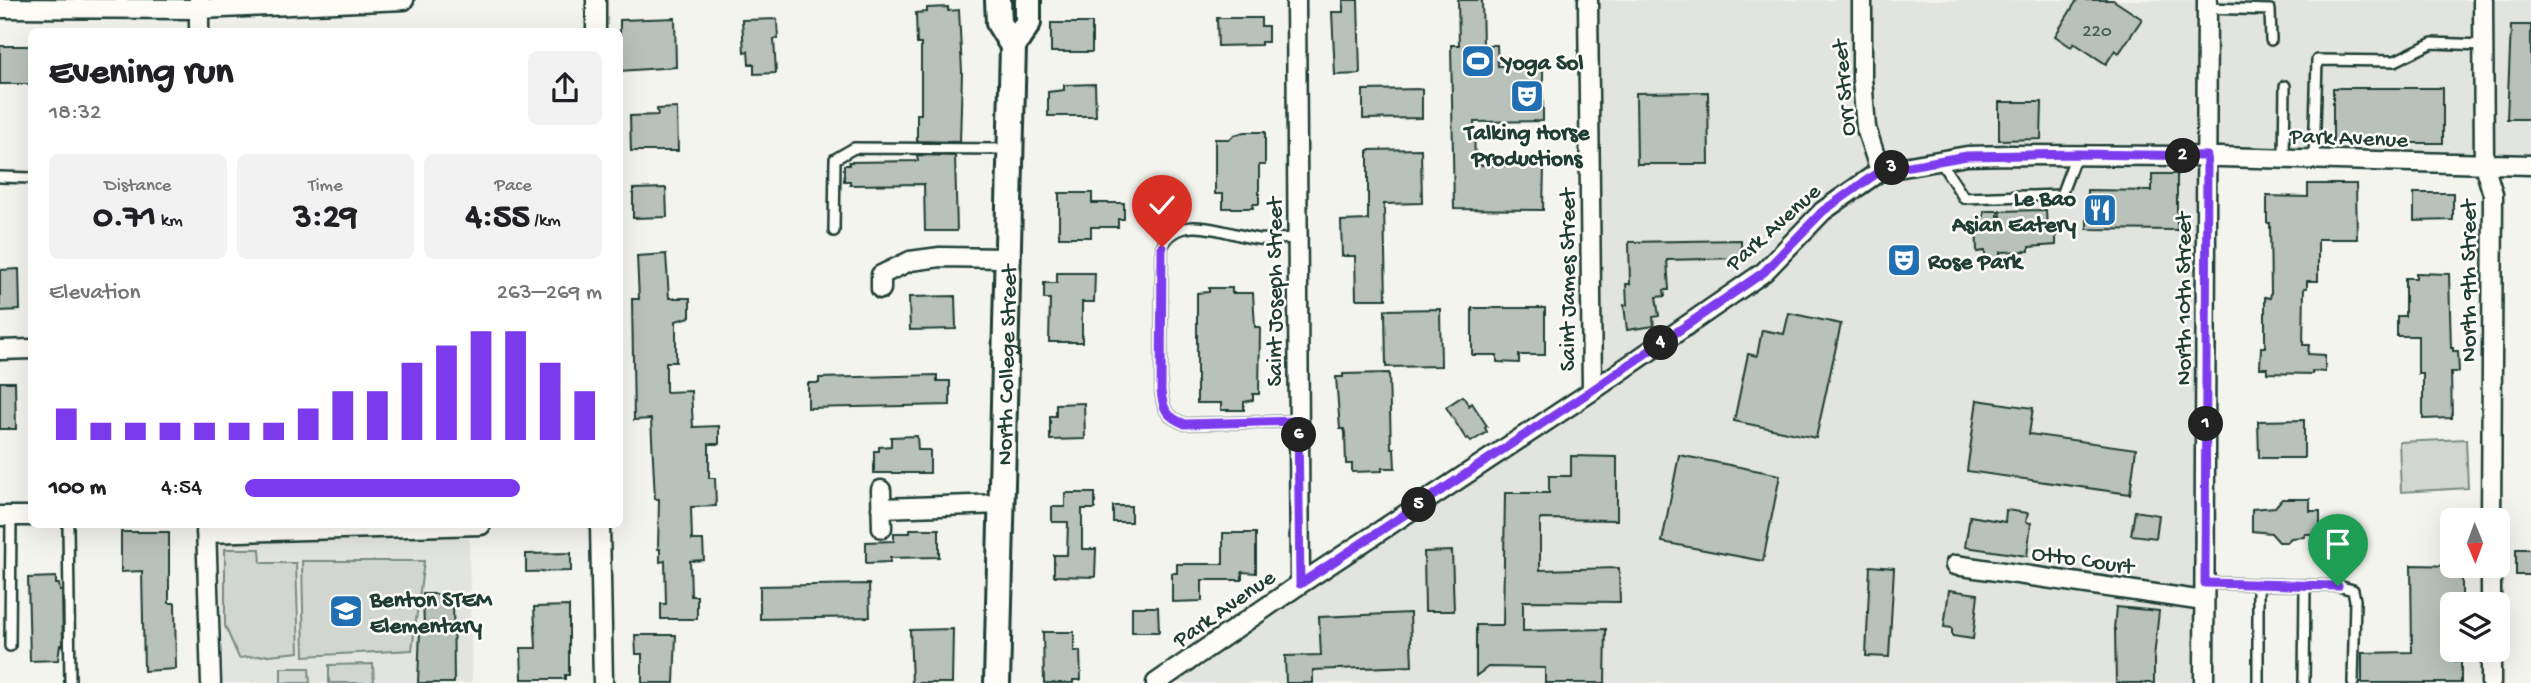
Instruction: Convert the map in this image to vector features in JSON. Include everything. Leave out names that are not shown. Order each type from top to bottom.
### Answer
[{"type":"main road","name":"North College Street","points":[[998,0],[999,23],[1013,47]]},
{"type":"main road","name":"North College Street","points":[[997,683],[1013,47],[1028,23],[1028,0]]},
{"type":"street","points":[[0,8],[404,0]]},
{"type":"street","points":[[596,0],[596,28]]},
{"type":"street","name":"Saint Joseph Street","points":[[1296,0],[1300,584]]},
{"type":"street","name":"Saint James Street","points":[[1588,0],[1591,391]]},
{"type":"street","name":"Orr Street","points":[[1862,0],[1862,78],[1866,128],[1880,171]]},
{"type":"street","name":"North 9th Street","points":[[2483,0],[2484,165],[2493,194],[2491,508]]},
{"type":"street","points":[[199,4],[199,28]]},
{"type":"street","name":"North 10th Street","points":[[2204,683],[2207,4]]},
{"type":"street","name":"Park Avenue","points":[[1156,683],[1764,272],[1823,211],[1880,171],[1967,156],[2076,154],[2531,165]]},
{"type":"street","points":[[881,289],[881,275],[910,261],[940,257],[1007,258]]},
{"type":"street","points":[[0,350],[28,349]]},
{"type":"street","points":[[882,528],[881,499],[1003,504]]},
{"type":"street","points":[[5,516],[28,516]]},
{"type":"street","points":[[211,683],[206,529],[275,528]]},
{"type":"street","points":[[600,528],[603,683]]},
{"type":"street","name":"Otto Court","points":[[1955,565],[2205,592]]},
{"type":"street","points":[[2491,662],[2491,683]]},
{"type":"lane","points":[[2207,4],[2270,10],[2272,40]]},
{"type":"lane","points":[[2314,160],[2317,60],[2395,61],[2432,43],[2484,46]]},
{"type":"lane","points":[[2284,159],[2285,86]]},
{"type":"lane","points":[[834,231],[835,159],[854,148],[1010,149]]},
{"type":"lane","points":[[1940,161],[1964,198],[2061,195],[2076,154]]},
{"type":"lane","points":[[0,177],[28,177]]},
{"type":"lane","points":[[1297,238],[1260,239],[1188,226],[1166,237],[1162,247],[1161,391],[1163,408],[1171,418],[1185,424],[1298,421]]},
{"type":"lane","points":[[5,516],[10,646]]},
{"type":"lane","points":[[68,528],[70,683]]},
{"type":"lane","points":[[2205,592],[2258,584],[2338,586],[2353,590],[2354,683]]},
{"type":"lane","points":[[2258,584],[2258,683]]},
{"type":"lane","points":[[2304,683],[2305,585]]},
{"type":"shaded area","points":[[1586,0],[2531,0],[2531,165],[2207,157],[2204,683],[1158,683],[1591,391]]},
{"type":"shaded area","points":[[2466,439],[2468,488],[2401,492],[2399,442]]},
{"type":"shaded area","name":"Benton STEM Elementary","points":[[469,538],[472,683],[223,683],[219,540]]},
{"type":"shaded area","points":[[225,549],[260,549],[261,563],[296,563],[299,652],[239,658],[225,626]]},
{"type":"shaded area","points":[[302,561],[424,561],[412,650],[304,656]]},
{"type":"shaded area","points":[[373,664],[374,683],[329,683],[329,665]]},
{"type":"shaded area","points":[[281,668],[309,668],[310,683],[281,683]]},
{"type":"building","points":[[1343,0],[1358,0],[1360,74],[1335,75],[1332,12],[1343,12]]},
{"type":"building","points":[[1458,0],[1482,0],[1483,45],[1497,45],[1498,66],[1543,65],[1543,121],[1474,122],[1475,165],[1544,166],[1543,210],[1454,209],[1451,45],[1459,45]]},
{"type":"building","points":[[2077,0],[2113,0],[2142,19],[2119,53],[2115,50],[2106,64],[2074,43],[2071,47],[2055,36]]},
{"type":"building","points":[[948,7],[948,11],[959,10],[962,72],[960,142],[917,141],[917,114],[921,114],[921,44],[917,44],[916,13],[927,12],[927,8]]},
{"type":"building","points":[[675,18],[676,67],[623,71],[623,28],[620,28],[620,20]]},
{"type":"building","points":[[1217,18],[1261,18],[1261,26],[1268,26],[1268,42],[1261,42],[1261,45],[1218,46]]},
{"type":"building","points":[[777,19],[778,39],[774,39],[776,73],[754,74],[754,64],[749,64],[748,51],[744,52],[742,20]]},
{"type":"building","points":[[1051,23],[1092,23],[1092,52],[1051,52]]},
{"type":"building","points":[[2511,25],[2531,25],[2531,119],[2507,119]]},
{"type":"building","points":[[0,46],[28,46],[28,84],[0,84]]},
{"type":"building","points":[[1095,84],[1096,116],[1048,116],[1048,92],[1064,90],[1064,85]]},
{"type":"building","points":[[2333,88],[2443,88],[2443,143],[2333,143]]},
{"type":"building","points":[[1422,89],[1422,118],[1363,119],[1363,90]]},
{"type":"building","points":[[1708,92],[1709,164],[1637,164],[1636,93]]},
{"type":"building","points":[[1999,102],[2042,102],[2041,139],[1999,140]]},
{"type":"building","points":[[677,108],[678,151],[631,151],[630,116],[658,115],[657,109]]},
{"type":"building","points":[[1245,132],[1265,132],[1265,165],[1259,165],[1259,204],[1253,204],[1253,208],[1223,208],[1223,194],[1215,194],[1215,139],[1230,139]]},
{"type":"building","points":[[1421,149],[1422,203],[1384,204],[1386,299],[1356,299],[1355,256],[1342,256],[1341,221],[1368,220],[1368,150]]},
{"type":"building","points":[[917,155],[955,156],[957,231],[925,231],[924,184],[850,185],[850,181],[844,181],[844,165],[849,165],[849,162],[918,161]]},
{"type":"building","points":[[2152,174],[2177,174],[2177,230],[2087,229],[2087,190],[2152,191]]},
{"type":"building","points":[[2308,184],[2356,184],[2357,239],[2318,239],[2318,281],[2307,281],[2307,288],[2304,288],[2303,345],[2309,345],[2308,354],[2325,355],[2325,372],[2267,373],[2267,368],[2260,368],[2261,347],[2265,347],[2265,297],[2270,298],[2271,294],[2267,196],[2308,197]]},
{"type":"building","points":[[666,188],[667,217],[633,218],[633,189]]},
{"type":"building","points":[[1059,193],[1092,193],[1092,203],[1124,203],[1124,219],[1118,219],[1118,227],[1091,227],[1091,237],[1059,237]]},
{"type":"building","points":[[2414,193],[2453,193],[2453,220],[2414,221]]},
{"type":"building","points":[[2046,210],[2047,229],[2056,228],[2056,245],[2029,247],[2029,251],[2000,252],[2000,265],[1985,266],[1985,251],[1977,252],[1976,217],[1984,216],[1984,211],[1998,211],[1998,216],[2001,216],[2000,211]]},
{"type":"building","points":[[1741,240],[1741,258],[1667,260],[1669,290],[1664,290],[1665,296],[1656,297],[1659,316],[1653,317],[1654,326],[1627,330],[1624,305],[1627,305],[1626,284],[1630,284],[1629,242]]},
{"type":"building","points":[[666,254],[669,298],[690,298],[690,317],[676,321],[676,362],[666,362],[666,392],[691,391],[693,427],[719,426],[719,444],[709,444],[709,478],[715,478],[716,506],[691,507],[692,540],[703,540],[704,560],[690,561],[691,596],[697,596],[697,619],[661,619],[661,604],[666,604],[665,561],[660,562],[658,549],[659,499],[655,499],[651,419],[634,420],[632,299],[639,299],[637,256]]},
{"type":"building","points":[[19,269],[20,310],[0,311],[0,270]]},
{"type":"building","points":[[1057,273],[1095,273],[1094,302],[1082,302],[1082,342],[1049,342],[1050,299],[1044,299],[1044,283],[1057,283]]},
{"type":"building","points":[[2416,273],[2449,274],[2451,348],[2458,351],[2459,372],[2451,372],[2452,418],[2423,419],[2423,374],[2418,374],[2418,336],[2397,336],[2397,316],[2405,316],[2405,278],[2416,278]]},
{"type":"building","points":[[1209,288],[1232,288],[1232,293],[1253,293],[1255,327],[1260,327],[1259,394],[1253,394],[1253,400],[1244,402],[1244,410],[1221,410],[1221,403],[1197,403],[1197,293],[1209,292]]},
{"type":"building","points":[[955,296],[956,329],[910,330],[909,297]]},
{"type":"building","points":[[1472,308],[1545,308],[1545,355],[1519,355],[1519,363],[1497,362],[1497,355],[1472,355]]},
{"type":"building","points":[[1440,309],[1441,366],[1386,367],[1385,310]]},
{"type":"building","points":[[1789,313],[1841,324],[1816,438],[1734,421],[1748,354],[1757,356],[1762,330],[1784,334]]},
{"type":"building","points":[[1389,373],[1391,448],[1394,448],[1395,468],[1352,472],[1352,464],[1346,464],[1344,429],[1340,429],[1336,377],[1343,377],[1343,374]]},
{"type":"building","points":[[937,375],[937,381],[950,381],[950,405],[808,408],[808,383],[819,383],[819,378]]},
{"type":"building","points":[[0,382],[15,382],[16,429],[0,429]]},
{"type":"building","points":[[1463,396],[1469,406],[1472,403],[1487,426],[1487,432],[1471,442],[1466,439],[1446,407]]},
{"type":"building","points":[[1977,400],[2033,408],[2029,434],[2136,449],[2130,494],[1967,471]]},
{"type":"building","points":[[1084,403],[1085,439],[1050,440],[1050,416],[1056,416],[1056,404]]},
{"type":"building","points":[[2304,420],[2304,458],[2259,458],[2258,421]]},
{"type":"building","points":[[917,436],[918,450],[930,450],[930,473],[874,473],[874,451],[879,451],[879,447],[891,446],[891,437]]},
{"type":"building","points":[[1679,455],[1780,475],[1763,561],[1662,542]]},
{"type":"building","points":[[1571,456],[1617,457],[1617,520],[1540,519],[1540,570],[1619,568],[1620,602],[1523,601],[1523,631],[1606,629],[1605,683],[1545,683],[1545,668],[1488,667],[1476,676],[1476,625],[1503,625],[1505,493],[1549,493],[1549,476],[1571,476]]},
{"type":"building","points":[[1065,493],[1095,493],[1095,509],[1082,509],[1082,549],[1096,549],[1095,577],[1054,576],[1054,555],[1067,555],[1068,522],[1052,522],[1052,507],[1065,507]]},
{"type":"building","points":[[2282,499],[2310,499],[2310,511],[2320,511],[2320,534],[2305,534],[2304,537],[2279,542],[2271,533],[2252,531],[2252,509],[2275,507]]},
{"type":"building","points":[[1113,506],[1131,506],[1131,522],[1113,522]]},
{"type":"building","points":[[2006,510],[2028,513],[2026,522],[2031,523],[2027,556],[1965,547],[1970,516],[2005,522]]},
{"type":"building","points":[[2135,511],[2159,515],[2156,538],[2131,535]]},
{"type":"building","points":[[910,529],[939,529],[939,557],[890,558],[890,562],[866,563],[866,542],[894,541],[894,533],[910,533]]},
{"type":"building","points":[[121,532],[169,532],[169,603],[175,603],[176,669],[144,671],[142,571],[121,572]]},
{"type":"building","points":[[1223,533],[1256,533],[1256,573],[1242,572],[1242,580],[1202,580],[1202,601],[1172,602],[1172,573],[1177,573],[1177,564],[1223,564]]},
{"type":"building","points":[[2516,549],[2531,549],[2531,575],[2516,575]]},
{"type":"building","points":[[1452,551],[1454,611],[1425,611],[1424,552]]},
{"type":"building","points":[[571,553],[571,571],[526,572],[526,554]]},
{"type":"building","points":[[2411,565],[2440,566],[2440,578],[2462,578],[2462,592],[2440,592],[2440,662],[2461,662],[2461,683],[2362,683],[2362,653],[2412,652]]},
{"type":"building","points":[[1870,566],[1894,568],[1889,657],[1866,656]]},
{"type":"building","points":[[56,577],[56,584],[59,584],[62,591],[63,645],[60,645],[58,660],[30,661],[28,578]]},
{"type":"building","points":[[869,584],[870,617],[760,619],[760,586]]},
{"type":"building","points":[[1949,590],[1978,594],[1973,639],[1952,636],[1952,628],[1944,627]]},
{"type":"building","points":[[423,594],[453,594],[454,683],[418,683],[420,629],[424,629]]},
{"type":"building","points":[[569,606],[569,675],[565,675],[565,679],[522,679],[521,648],[536,648],[534,607]]},
{"type":"building","points":[[1132,607],[1158,607],[1159,632],[1132,632]]},
{"type":"building","points":[[2116,607],[2159,611],[2154,683],[2116,683]]},
{"type":"building","points":[[1410,613],[1412,666],[1313,670],[1313,683],[1286,683],[1285,656],[1321,655],[1319,617]]},
{"type":"building","points":[[953,629],[952,683],[912,683],[910,630]]},
{"type":"building","points":[[1043,632],[1074,632],[1074,651],[1080,651],[1081,680],[1073,680],[1073,683],[1044,683]]},
{"type":"building","points":[[635,635],[676,635],[674,683],[642,683],[642,654],[636,654]]},
{"type":"place","name":"Yoga Sol","points":[[1478,61]]},
{"type":"place","name":"Talking Horse Productions","points":[[1527,96]]},
{"type":"place","name":"Le Bao Asian Eatery","points":[[2100,210]]},
{"type":"place","name":"Rose Park","points":[[1904,260]]},
{"type":"place","name":"Benton STEM Elementary","points":[[346,611]]},
{"type":"route","points":[[1162,247],[1163,408],[1171,418],[1185,424],[1298,421],[1300,584],[1591,391],[1764,272],[1823,211],[1880,171],[1967,156],[2207,156],[2205,583],[2338,586]]}]
